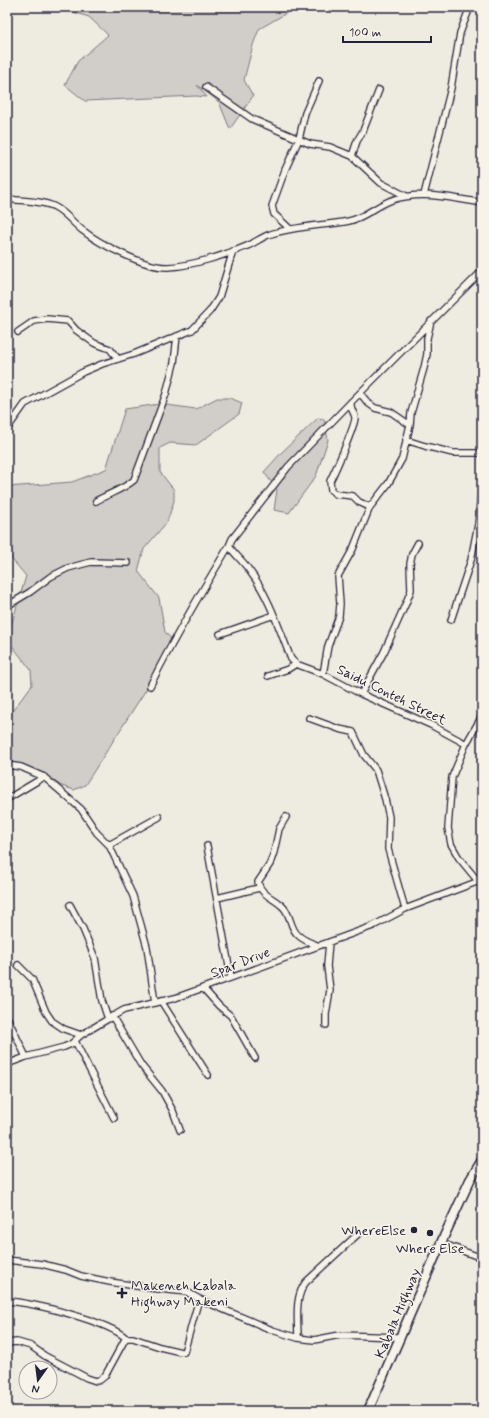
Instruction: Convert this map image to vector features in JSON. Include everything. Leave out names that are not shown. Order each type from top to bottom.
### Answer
[{"type":"main road","name":"Kabala Highway","points":[[368,1411],[441,1242],[470,1180],[482,1160]]},
{"type":"street","points":[[424,195],[451,88],[460,34],[470,7]]},
{"type":"street","points":[[290,229],[274,214],[272,206],[285,170],[299,139],[305,113],[319,81]]},
{"type":"street","points":[[206,87],[252,118],[310,144],[330,147],[352,156],[381,184],[406,196]]},
{"type":"street","points":[[352,156],[379,90]]},
{"type":"street","points":[[7,199],[54,206],[68,216],[79,228],[90,236],[116,251],[147,263],[161,266],[187,264],[233,251],[268,236],[290,229],[357,219],[379,205],[406,196],[446,196],[482,203]]},
{"type":"street","points":[[7,429],[25,404],[83,372],[192,330],[210,311],[219,296],[233,251]]},
{"type":"street","points":[[150,686],[189,612],[232,539],[288,467],[482,271]]},
{"type":"street","points":[[18,332],[34,321],[47,319],[68,321],[76,330],[94,343],[110,349],[118,359]]},
{"type":"street","name":"Saidu Conteh Street","points":[[432,320],[427,338],[425,361],[411,413],[410,425],[402,459],[396,471],[370,507],[353,549],[338,576],[340,604],[338,616],[328,646],[323,674],[361,694],[431,725],[466,744]]},
{"type":"street","points":[[96,501],[119,488],[128,486],[134,480],[166,394],[174,363],[177,336]]},
{"type":"street","points":[[360,393],[368,403],[375,408],[391,412],[410,425]]},
{"type":"street","points":[[351,402],[350,408],[355,416],[353,427],[330,481],[331,490],[336,494],[353,496],[360,502],[370,507]]},
{"type":"street","points":[[406,440],[453,453],[482,453]]},
{"type":"street","points":[[451,620],[471,560],[478,524],[482,482]]},
{"type":"street","points":[[361,694],[384,652],[411,590],[410,564],[412,554],[418,543]]},
{"type":"street","points":[[229,546],[249,569],[268,600],[291,659],[296,664],[323,674]]},
{"type":"street","points":[[7,606],[30,592],[50,577],[68,568],[91,562],[128,562]]},
{"type":"street","points":[[220,634],[274,616]]},
{"type":"street","points":[[268,676],[288,670],[296,664]]},
{"type":"street","points":[[481,883],[459,858],[451,844],[448,828],[452,777],[466,744],[482,716]]},
{"type":"street","points":[[309,718],[339,729],[353,732],[364,755],[376,770],[386,800],[389,817],[388,849],[405,908]]},
{"type":"street","points":[[7,765],[22,767],[44,777],[81,809],[97,833],[109,845],[133,896],[147,947],[158,1002],[208,1075]]},
{"type":"street","points":[[7,799],[44,777]]},
{"type":"street","points":[[109,845],[159,817]]},
{"type":"street","points":[[286,817],[279,829],[270,864],[258,882],[259,888],[285,909],[298,936],[317,945]]},
{"type":"street","points":[[207,846],[231,977]]},
{"type":"street","name":"Spar Drive","points":[[7,1064],[26,1057],[64,1047],[110,1017],[124,1010],[158,1002],[203,988],[317,945],[373,926],[405,908],[481,883]]},
{"type":"street","points":[[217,898],[259,888]]},
{"type":"street","points":[[70,905],[83,929],[95,958],[102,1002],[141,1065],[162,1091],[180,1130]]},
{"type":"street","points":[[326,1025],[326,1014],[330,990],[327,966],[329,942]]},
{"type":"street","points":[[18,965],[32,979],[46,1012],[52,1021],[64,1030],[81,1035]]},
{"type":"street","points":[[203,988],[219,1006],[231,1016],[255,1058]]},
{"type":"street","points":[[7,1016],[26,1057]]},
{"type":"street","points":[[76,1040],[114,1118]]},
{"type":"street","points":[[298,1338],[298,1298],[301,1288],[358,1234]]},
{"type":"street","points":[[441,1242],[482,1258]]},
{"type":"street","points":[[7,1260],[42,1264],[66,1270],[81,1276],[110,1282],[187,1292],[199,1299],[272,1330],[298,1338],[314,1340],[340,1335],[399,1337]]},
{"type":"street","points":[[7,1301],[79,1317],[121,1333],[126,1338],[133,1338],[160,1347],[184,1352],[199,1299]]},
{"type":"street","points":[[7,1343],[16,1342],[31,1346],[45,1356],[87,1378],[96,1381],[105,1376],[126,1338]]},
{"type":"shaded area","points":[[57,7],[297,7],[259,29],[253,45],[244,80],[253,96],[230,129],[219,102],[197,85],[207,97],[196,96],[85,101],[65,85],[78,61],[108,35],[89,17]]},
{"type":"shaded area","points":[[217,398],[230,398],[242,403],[239,414],[196,445],[170,443],[160,448],[160,472],[174,490],[174,501],[167,522],[144,549],[138,571],[159,598],[165,632],[173,641],[170,652],[85,785],[74,790],[62,786],[29,768],[7,760],[7,718],[32,685],[31,670],[7,639],[26,576],[7,553],[7,487],[72,482],[106,469],[125,409],[160,404],[196,409]]},
{"type":"shaded area","points":[[318,418],[324,419],[328,440],[316,476],[289,513],[274,510],[277,490],[264,472],[282,452]]},
{"type":"place","name":"WhereElse","points":[[414,1230]]},
{"type":"place","name":"Where Else","points":[[430,1233]]},
{"type":"place","name":"Makeneh Kabala Highway Makeni","points":[[122,1293]]}]
